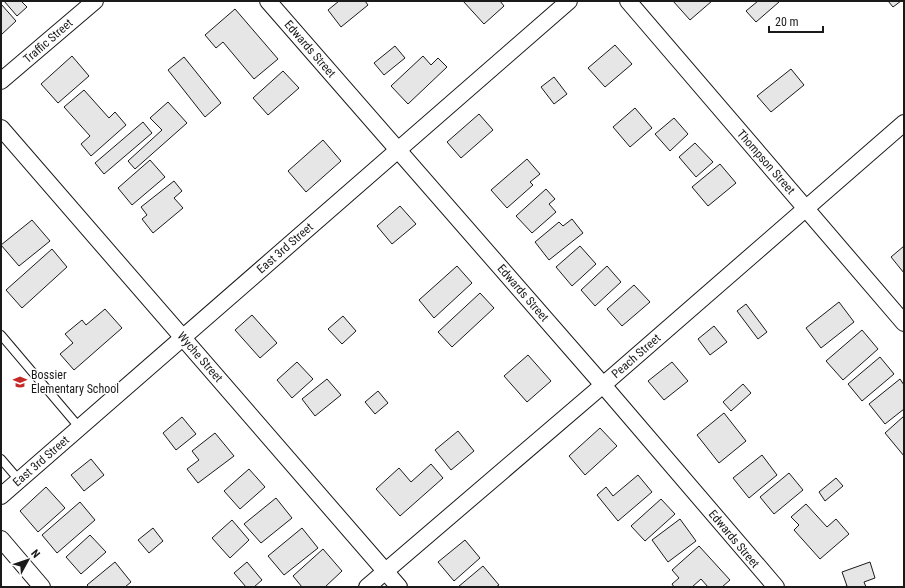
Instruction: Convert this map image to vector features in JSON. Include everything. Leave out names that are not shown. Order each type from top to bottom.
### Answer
[{"type":"street","name":"Traffic Street","points":[[1,82],[95,1]]},
{"type":"street","name":"Edwards Street","points":[[268,1],[603,385],[776,587]]},
{"type":"street","name":"East 3rd Street","points":[[1,496],[182,336],[569,1]]},
{"type":"street","name":"Thompson Street","points":[[628,1],[904,323]]},
{"type":"street","name":"Peach Street","points":[[367,587],[603,385],[904,123]]},
{"type":"street","name":"Wyche Street","points":[[1,128],[399,587]]},
{"type":"street","points":[[1,539],[42,587]]},
{"type":"lane","points":[[1,335],[79,427]]},
{"type":"lane","points":[[1,459],[19,480]]},
{"type":"building","points":[[4,1],[21,1],[27,7],[17,16]]},
{"type":"building","points":[[339,1],[365,1],[368,5],[341,27],[328,10]]},
{"type":"building","points":[[463,1],[500,1],[504,6],[484,24]]},
{"type":"building","points":[[673,1],[712,1],[690,20]]},
{"type":"building","points":[[758,1],[779,2],[756,22],[746,11]]},
{"type":"building","points":[[888,1],[901,1],[893,7]]},
{"type":"building","points":[[1,4],[16,21],[1,35]]},
{"type":"building","points":[[235,9],[278,59],[254,79],[223,42],[216,48],[205,35]]},
{"type":"building","points":[[615,45],[632,64],[605,87],[588,68]]},
{"type":"building","points":[[395,46],[405,58],[384,75],[374,63]]},
{"type":"building","points":[[72,56],[89,76],[58,103],[41,84]]},
{"type":"building","points":[[423,56],[431,65],[438,58],[447,67],[408,104],[391,86]]},
{"type":"building","points":[[184,57],[221,103],[205,117],[168,70]]},
{"type":"building","points":[[791,69],[804,85],[771,112],[757,96]]},
{"type":"building","points":[[283,71],[299,88],[268,115],[253,98]]},
{"type":"building","points":[[554,77],[567,94],[554,104],[541,87]]},
{"type":"building","points":[[84,90],[109,118],[115,112],[126,125],[91,156],[81,144],[90,136],[64,107]]},
{"type":"building","points":[[168,102],[187,123],[135,169],[128,161],[162,130],[150,118]]},
{"type":"building","points":[[635,108],[652,128],[630,147],[613,127]]},
{"type":"building","points":[[479,114],[493,130],[461,158],[447,142]]},
{"type":"building","points":[[674,118],[688,134],[670,151],[655,134]]},
{"type":"building","points":[[143,122],[152,133],[104,174],[95,163]]},
{"type":"building","points":[[323,140],[341,161],[306,192],[288,171]]},
{"type":"building","points":[[695,143],[713,162],[696,177],[679,157]]},
{"type":"building","points":[[527,159],[540,174],[530,182],[533,185],[507,208],[491,190]]},
{"type":"building","points":[[150,160],[165,177],[132,205],[118,188]]},
{"type":"building","points":[[720,164],[736,183],[708,206],[692,187]]},
{"type":"building","points":[[174,181],[182,191],[174,198],[183,208],[153,233],[142,219],[147,215],[141,207]]},
{"type":"building","points":[[546,189],[555,199],[549,204],[556,212],[532,233],[516,216]]},
{"type":"building","points":[[400,206],[416,224],[392,244],[377,226]]},
{"type":"building","points":[[572,219],[583,233],[549,260],[535,242],[559,222],[563,226]]},
{"type":"building","points":[[32,220],[50,241],[19,266],[1,245]]},
{"type":"building","points":[[580,246],[596,264],[572,286],[556,267]]},
{"type":"building","points":[[904,246],[904,273],[891,257]]},
{"type":"building","points":[[52,249],[67,267],[22,308],[6,290]]},
{"type":"building","points":[[457,266],[472,283],[434,318],[419,300]]},
{"type":"building","points":[[607,266],[621,282],[595,306],[581,290]]},
{"type":"building","points":[[634,285],[650,302],[622,326],[607,309]]},
{"type":"building","points":[[480,293],[494,308],[452,347],[438,332]]},
{"type":"building","points":[[839,302],[854,322],[821,348],[806,328]]},
{"type":"building","points":[[746,304],[767,332],[758,339],[737,311]]},
{"type":"building","points":[[105,309],[122,328],[74,370],[60,354],[73,343],[65,334],[82,320],[86,325]]},
{"type":"building","points":[[252,315],[277,343],[260,358],[235,330]]},
{"type":"building","points":[[343,316],[356,331],[342,344],[328,329]]},
{"type":"building","points":[[714,326],[727,342],[710,355],[698,339]]},
{"type":"building","points":[[862,330],[878,349],[843,380],[826,361]]},
{"type":"building","points":[[528,355],[551,381],[527,402],[504,376]]},
{"type":"building","points":[[880,357],[894,374],[862,401],[848,384]]},
{"type":"building","points":[[297,362],[313,379],[292,398],[277,380]]},
{"type":"building","points":[[672,362],[688,381],[664,400],[648,381]]},
{"type":"building","points":[[327,379],[341,395],[315,416],[302,399]]},
{"type":"building","points":[[900,379],[904,385],[904,409],[885,424],[869,404]]},
{"type":"building","points":[[743,384],[751,393],[731,411],[723,402]]},
{"type":"building","points":[[378,391],[388,403],[375,414],[365,402]]},
{"type":"building","points":[[724,413],[746,441],[719,463],[697,435]]},
{"type":"building","points":[[904,416],[904,456],[885,433]]},
{"type":"building","points":[[182,417],[196,434],[176,450],[163,433]]},
{"type":"building","points":[[600,428],[617,446],[585,475],[569,456]]},
{"type":"building","points":[[458,431],[474,451],[451,470],[435,450]]},
{"type":"building","points":[[215,433],[234,456],[198,483],[187,469],[199,460],[192,451]]},
{"type":"building","points":[[762,455],[777,475],[749,498],[733,478]]},
{"type":"building","points":[[91,459],[104,475],[84,491],[71,475]]},
{"type":"building","points":[[431,464],[443,478],[400,516],[376,489],[399,468],[411,482]]},
{"type":"building","points":[[249,469],[265,487],[240,509],[224,491]]},
{"type":"building","points":[[789,473],[803,490],[774,514],[760,497]]},
{"type":"building","points":[[638,475],[652,492],[618,521],[597,495],[606,487],[613,496]]},
{"type":"building","points":[[836,478],[843,486],[825,501],[819,492]]},
{"type":"building","points":[[46,487],[65,508],[38,532],[20,511]]},
{"type":"building","points":[[276,498],[292,518],[261,543],[244,524]]},
{"type":"building","points":[[661,499],[675,514],[645,541],[631,526]]},
{"type":"building","points":[[80,502],[95,520],[57,553],[42,535]]},
{"type":"building","points":[[806,504],[827,527],[836,519],[849,534],[820,559],[794,530],[799,525],[791,517]]},
{"type":"building","points":[[680,519],[696,541],[668,562],[652,540]]},
{"type":"building","points":[[232,520],[249,540],[230,558],[212,538]]},
{"type":"building","points":[[153,528],[163,541],[149,553],[138,540]]},
{"type":"building","points":[[302,528],[318,548],[284,575],[268,556]]},
{"type":"building","points":[[90,535],[106,552],[81,574],[66,557]]},
{"type":"building","points":[[465,540],[480,558],[454,581],[438,562]]},
{"type":"building","points":[[699,546],[730,580],[722,587],[708,587],[701,579],[692,587],[674,587],[672,584],[679,578],[672,570]]},
{"type":"building","points":[[323,549],[342,571],[325,587],[302,587],[293,576]]},
{"type":"building","points":[[115,562],[131,582],[125,587],[89,587],[87,585]]},
{"type":"building","points":[[247,562],[262,580],[254,587],[246,587],[234,573]]},
{"type":"building","points":[[870,562],[875,578],[864,582],[866,587],[843,587],[847,586],[842,572]]},
{"type":"building","points":[[483,566],[499,585],[496,587],[458,587]]},
{"type":"place","name":"Bossier Elementary School","points":[[20,382]]}]
